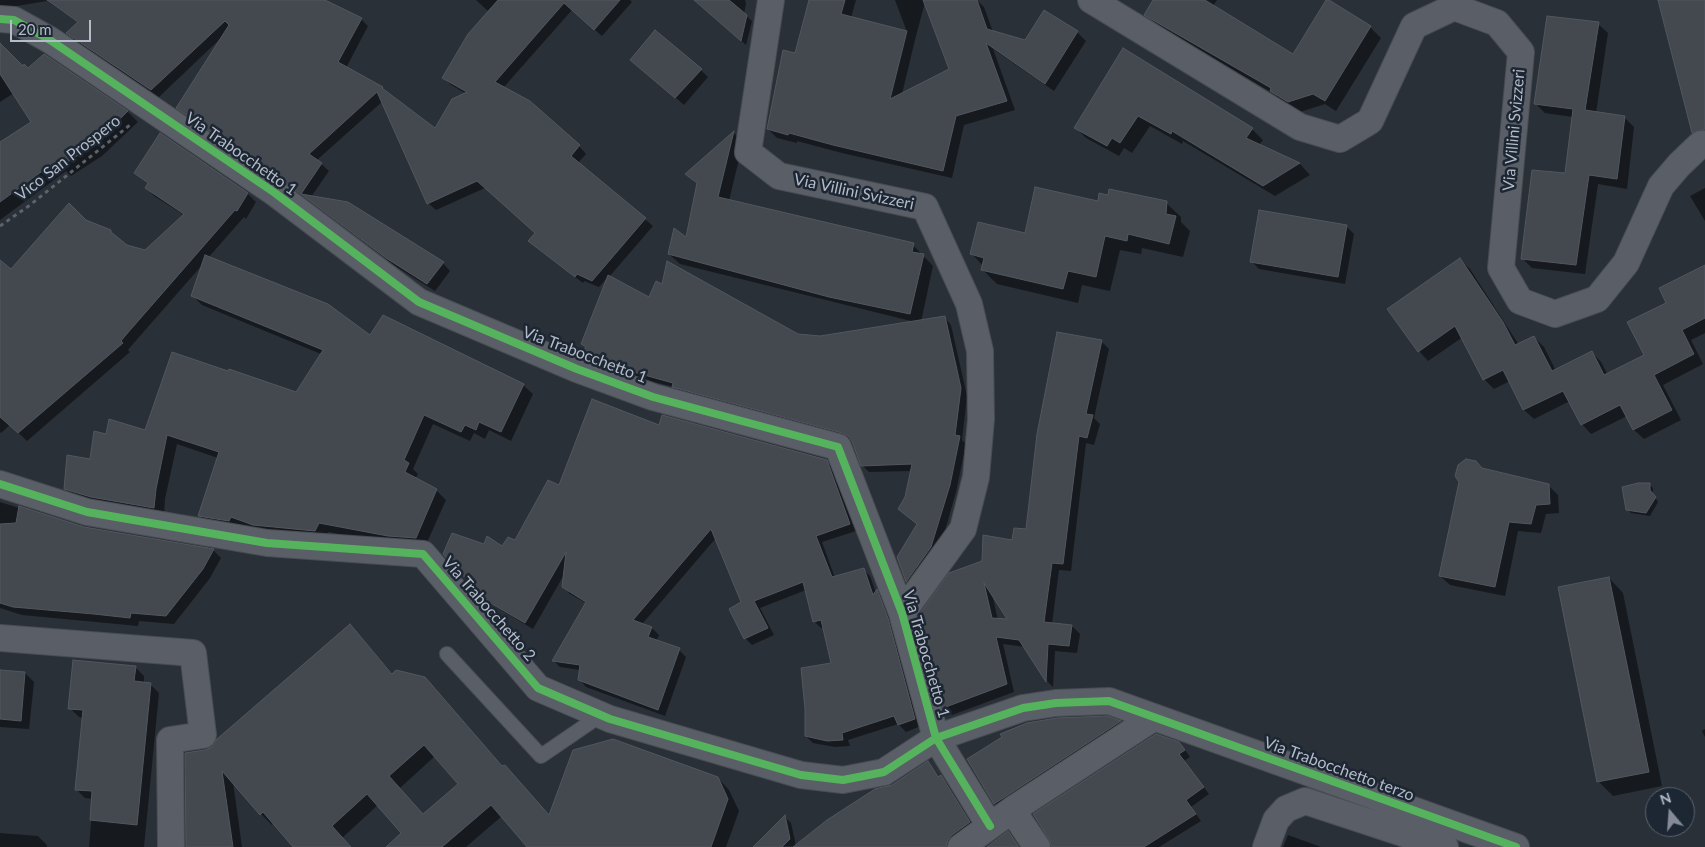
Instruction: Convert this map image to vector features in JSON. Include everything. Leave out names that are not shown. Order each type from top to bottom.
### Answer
[{"type":"street","name":"Via Villini Svizzeri","points":[[771,0],[748,152],[779,176],[925,207],[969,304],[980,351],[981,419],[976,477],[962,529],[902,613]]},
{"type":"street","name":"Via Villini Svizzeri","points":[[1091,0],[1127,9],[1300,127],[1340,139],[1370,120],[1414,26],[1454,7],[1497,23],[1521,52],[1501,268],[1520,301],[1554,314],[1597,299],[1626,263],[1661,186],[1678,165],[1701,144],[1705,144]]},
{"type":"street","name":"Via Trabocchetto 1","points":[[0,19],[14,20],[50,40],[275,193],[419,302],[577,369],[653,396],[838,447],[902,613],[936,738],[990,826]]},
{"type":"street","name":"Via Trabocchetto 2","points":[[0,484],[87,512],[267,543],[423,554],[538,688],[601,715],[801,775],[843,780],[884,772],[936,738]]},
{"type":"street","points":[[0,638],[193,653],[203,735],[170,740],[171,847]]},
{"type":"street","name":"Via Trabocchetto terzo","points":[[936,738],[1023,708],[1056,703],[1108,701],[1516,847]]},
{"type":"street","points":[[961,847],[1012,810],[1153,718]]},
{"type":"street","points":[[1266,847],[1276,820],[1286,809],[1305,801],[1445,847]]},
{"type":"street","points":[[1012,810],[1037,847]]},
{"type":"lane","points":[[447,654],[541,756],[601,715]]},
{"type":"building","points":[[47,0],[325,0],[362,18],[338,62],[383,87],[435,128],[452,99],[467,92],[442,78],[468,34],[498,0],[620,0],[594,30],[564,3],[495,82],[530,101],[580,145],[571,156],[646,218],[592,281],[577,274],[575,277],[528,241],[535,233],[477,181],[427,204],[377,92],[309,154],[322,163],[301,194],[176,108],[229,25],[225,21],[151,90],[66,33],[78,22]]},
{"type":"building","points":[[694,0],[729,0],[747,15],[741,41]]},
{"type":"building","points":[[809,0],[845,0],[841,14],[907,31],[890,99],[949,69],[923,0],[977,0],[987,29],[1025,40],[1044,10],[1078,31],[1045,84],[986,43],[1007,101],[956,116],[943,171],[767,129],[783,50],[795,53]]},
{"type":"building","points":[[1153,0],[1205,0],[1293,54],[1326,0],[1329,0],[1371,26],[1325,101],[1313,94],[1288,102],[1270,91],[1271,88],[1144,15]]},
{"type":"building","points":[[1658,0],[1705,0],[1705,129],[1692,133]]},
{"type":"building","points":[[1547,16],[1599,22],[1585,110],[1625,116],[1617,179],[1589,175],[1576,265],[1521,259],[1532,170],[1565,173],[1573,109],[1534,104]]},
{"type":"building","points":[[655,30],[702,69],[675,98],[630,60]]},
{"type":"building","points":[[0,43],[23,66],[24,64],[28,68],[44,54],[128,111],[92,146],[60,167],[56,161],[0,202],[0,142],[31,122],[0,74]]},
{"type":"building","points":[[1123,48],[1253,128],[1246,138],[1300,163],[1263,186],[1172,131],[1171,134],[1138,116],[1120,143],[1112,138],[1107,146],[1074,128]]},
{"type":"building","points":[[734,131],[718,197],[914,243],[912,252],[924,254],[910,314],[829,297],[668,254],[674,228],[686,237],[697,183],[685,174]]},
{"type":"building","points":[[160,133],[248,193],[237,211],[235,210],[125,336],[121,341],[123,343],[18,433],[0,417],[0,260],[11,269],[69,203],[86,220],[111,230],[127,245],[145,250],[184,214],[145,188],[148,183],[134,173]]},
{"type":"building","points":[[1035,187],[1098,201],[1099,193],[1108,195],[1109,189],[1167,201],[1166,214],[1176,216],[1169,244],[1128,234],[1127,241],[1105,236],[1096,277],[1068,271],[1063,289],[981,270],[984,258],[970,254],[978,222],[1025,233]]},
{"type":"building","points":[[301,194],[348,202],[444,262],[427,284],[386,258]]},
{"type":"building","points":[[1259,210],[1347,225],[1338,277],[1250,262]]},
{"type":"building","points":[[205,255],[328,304],[370,335],[383,315],[524,384],[501,432],[479,422],[476,430],[465,425],[461,432],[424,415],[404,460],[409,463],[405,472],[437,489],[416,538],[388,536],[319,523],[315,531],[253,525],[231,517],[229,521],[198,516],[219,452],[167,435],[154,508],[91,497],[64,489],[67,455],[90,459],[94,431],[106,434],[109,419],[145,430],[172,352],[296,392],[323,350],[191,296]]},
{"type":"building","points":[[1460,258],[1503,322],[1515,345],[1534,336],[1552,371],[1592,351],[1604,375],[1644,355],[1627,322],[1666,303],[1659,288],[1705,265],[1705,318],[1682,330],[1694,354],[1654,375],[1672,410],[1633,430],[1620,405],[1581,425],[1563,391],[1523,410],[1503,370],[1483,380],[1455,326],[1418,352],[1387,309]]},
{"type":"building","points":[[667,261],[798,334],[820,336],[945,316],[961,388],[955,435],[960,436],[950,485],[931,547],[906,582],[897,557],[917,524],[898,509],[905,497],[912,464],[861,466],[852,441],[842,433],[672,387],[673,383],[619,368],[580,354],[586,347],[581,344],[608,275],[649,297],[656,281],[662,284]]},
{"type":"building","points":[[1057,332],[1102,340],[1086,414],[1093,415],[1087,438],[1079,436],[1063,564],[1052,563],[1044,622],[1072,625],[1069,646],[1048,644],[1046,682],[1019,640],[996,637],[1007,684],[943,708],[918,616],[949,573],[982,561],[983,535],[1012,540],[1014,528],[1026,529],[1037,434]],"holes":[[[984,583],[1007,619],[992,618]]]},
{"type":"building","points":[[592,399],[659,425],[662,415],[827,460],[850,524],[816,536],[832,577],[864,568],[873,595],[877,589],[888,618],[915,719],[898,725],[894,716],[842,733],[843,740],[827,741],[805,736],[805,709],[801,668],[831,663],[821,620],[813,622],[803,582],[754,601],[768,628],[744,639],[729,609],[741,602],[711,529],[633,620],[652,627],[648,637],[680,648],[658,710],[578,680],[580,665],[552,661],[586,602],[562,587],[566,552],[525,623],[478,596],[470,586],[473,579],[460,575],[443,554],[452,533],[484,544],[487,536],[502,546],[508,537],[515,540],[548,480],[559,485]]},
{"type":"building","points":[[1466,459],[1476,461],[1482,468],[1549,484],[1550,504],[1536,505],[1531,524],[1509,522],[1495,587],[1439,576],[1459,482],[1455,476],[1458,465]]},
{"type":"building","points":[[1638,483],[1650,483],[1650,490],[1656,497],[1646,513],[1626,510],[1622,487]]},
{"type":"building","points":[[19,506],[84,527],[214,549],[203,569],[166,616],[131,613],[130,618],[13,607],[0,603],[0,524],[16,523]]},
{"type":"building","points":[[1609,577],[1649,772],[1597,782],[1558,587]]},
{"type":"building","points":[[350,624],[392,674],[396,670],[425,677],[502,766],[505,765],[549,815],[573,750],[613,739],[718,777],[728,799],[711,847],[527,847],[491,805],[442,847],[386,847],[401,833],[367,794],[332,826],[351,847],[293,847],[263,812],[260,815],[222,771],[233,847],[186,847],[185,753],[212,747],[217,739]],"holes":[[[424,745],[458,784],[423,814],[389,776]]]},
{"type":"building","points":[[73,660],[136,666],[134,681],[151,683],[137,825],[90,820],[92,791],[75,790],[83,710],[68,709]]},
{"type":"building","points":[[0,670],[25,672],[21,721],[0,719]]},
{"type":"building","points":[[1107,716],[1121,721],[994,804],[967,759],[1002,737],[1000,734],[1027,723],[1057,718]]},
{"type":"building","points":[[1156,734],[1179,742],[1185,750],[1179,754],[1204,787],[1186,800],[1196,814],[1144,847],[1052,847],[1033,814]]},
{"type":"building","points":[[928,761],[938,777],[941,775],[970,822],[952,835],[946,847],[793,847],[827,820],[875,789],[892,785]]},
{"type":"building","points":[[785,815],[790,839],[782,847],[753,847]]},
{"type":"building","points":[[1008,831],[1019,847],[987,847]]},
{"type":"cycle path","points":[[0,19],[14,20],[50,40],[275,193],[419,302],[577,369],[653,397],[838,447],[902,613],[936,738],[990,826]]},
{"type":"cycle path","points":[[0,484],[87,512],[267,543],[423,554],[538,688],[610,719],[801,775],[843,780],[884,772],[936,738],[1023,708],[1056,703],[1109,701],[1516,847]]}]
